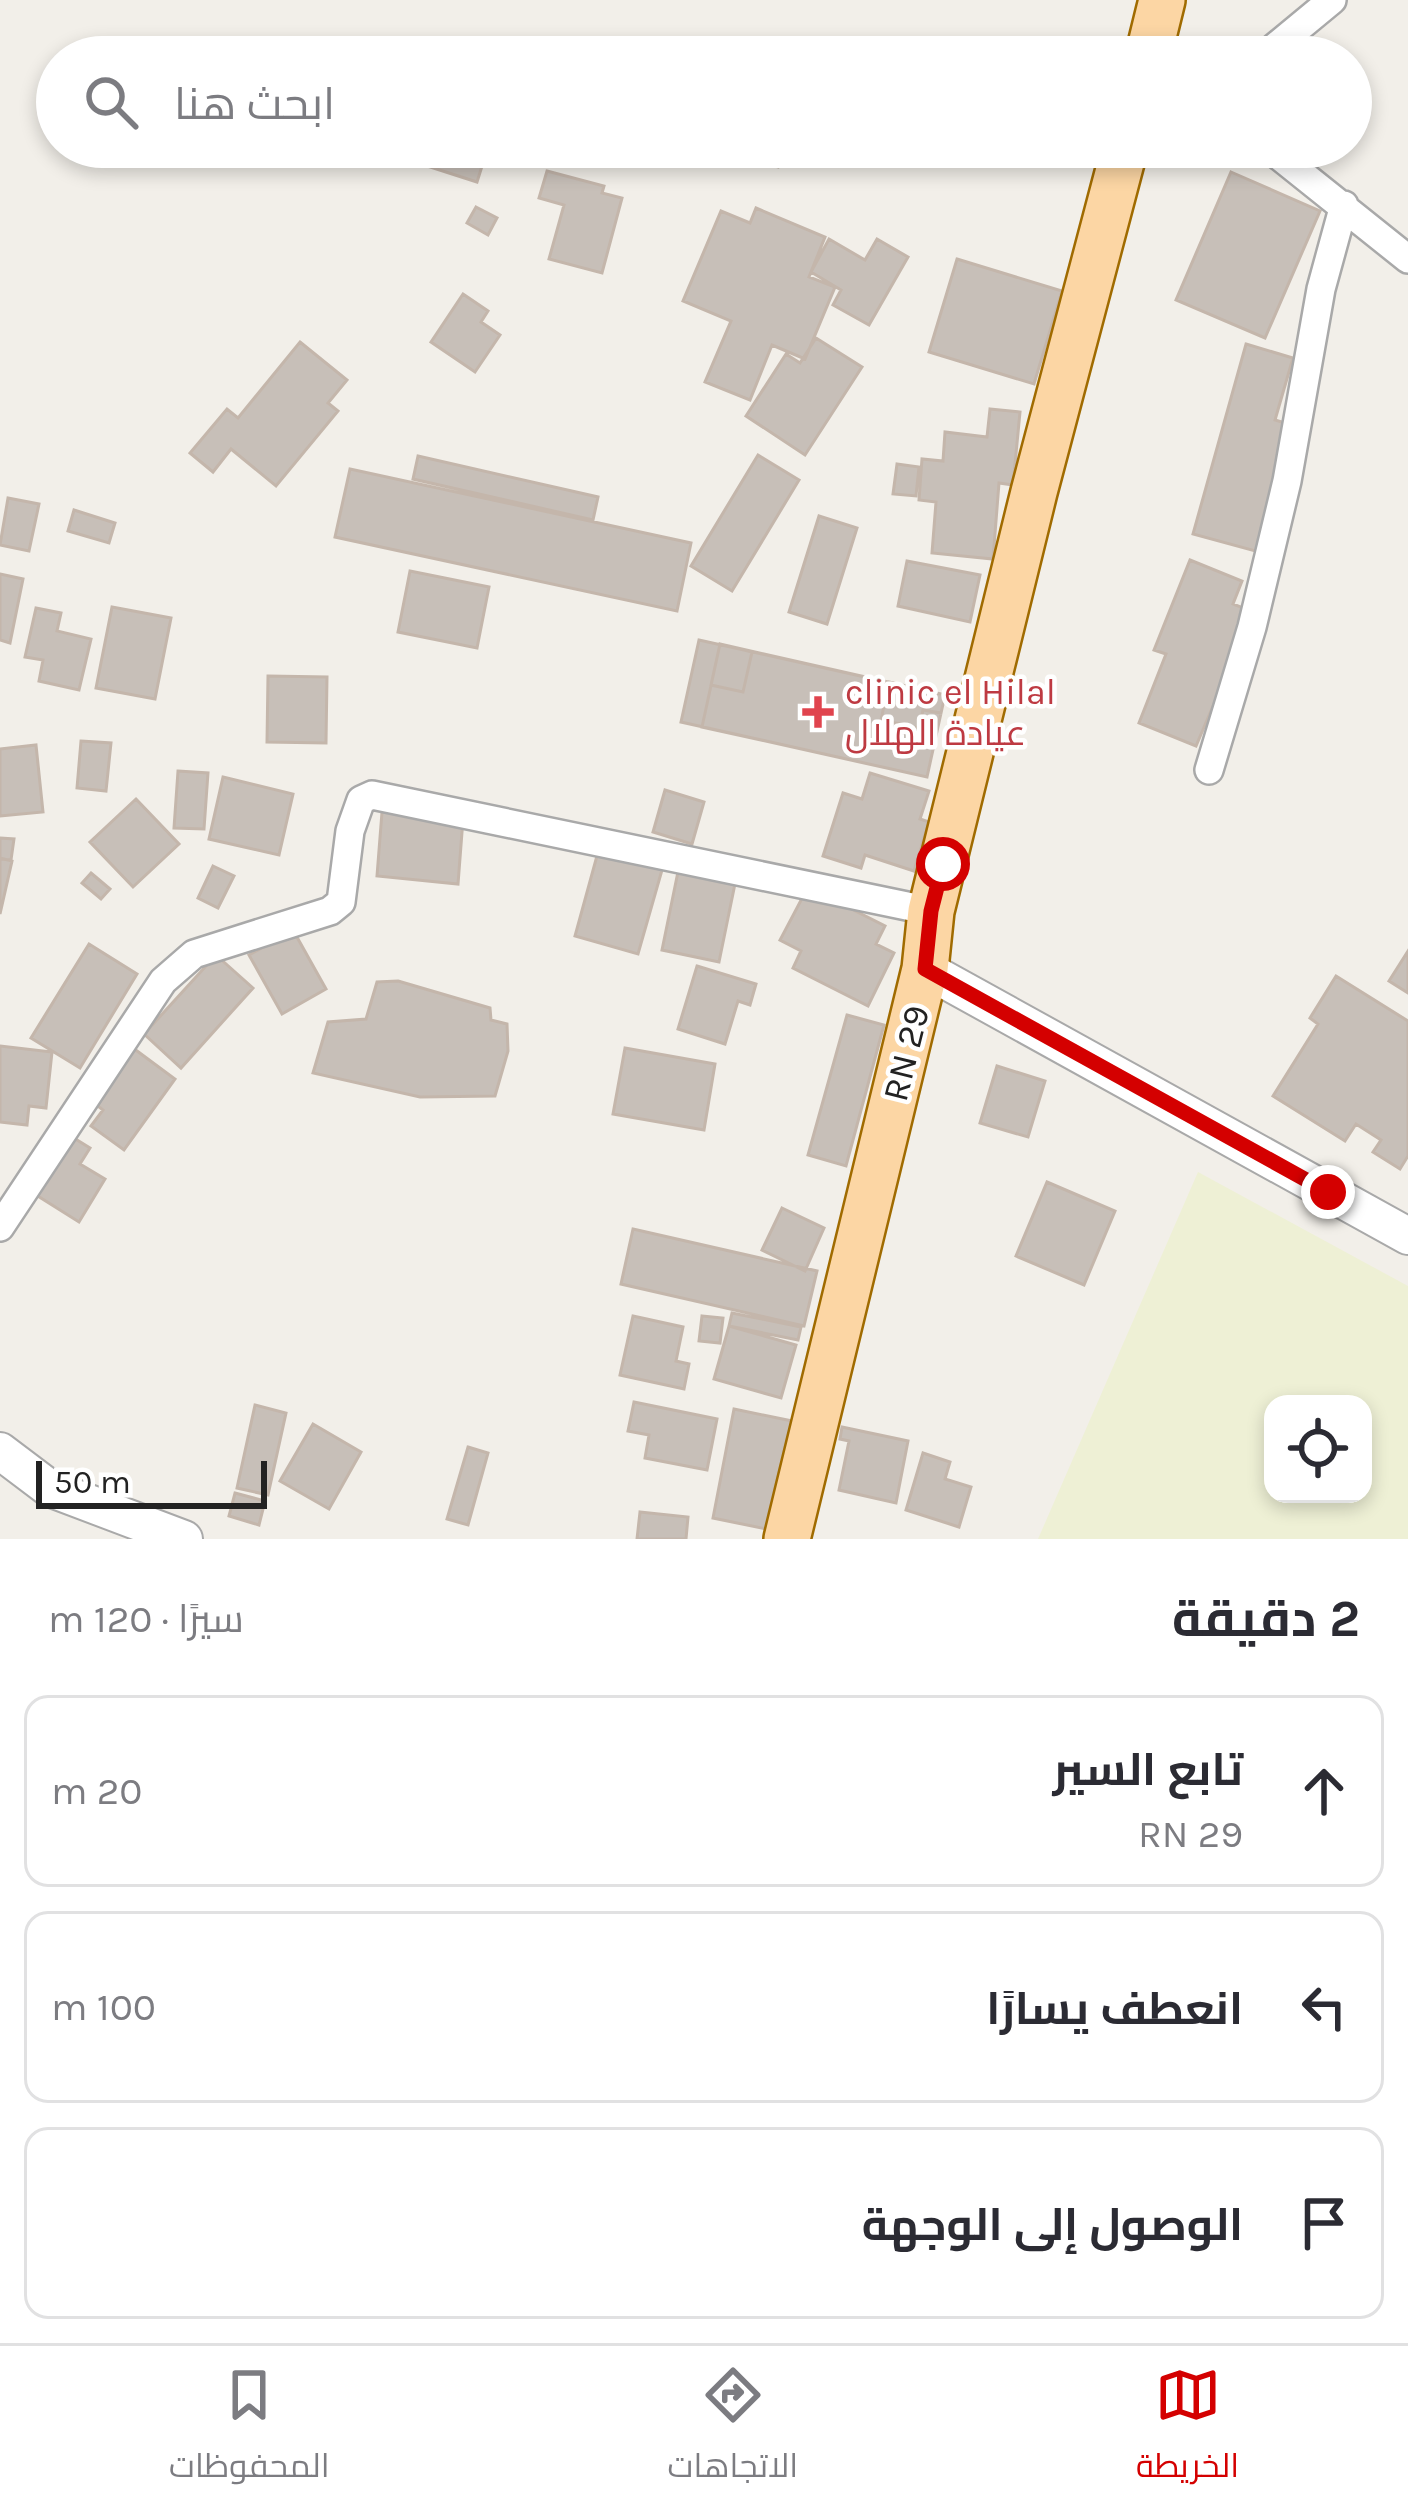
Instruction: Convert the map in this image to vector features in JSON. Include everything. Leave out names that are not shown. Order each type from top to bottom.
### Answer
[{"type":"main road","points":[[1153,36],[1162,0]]},
{"type":"main road","name":"RN 29","points":[[787,1539],[925,969],[931,911],[1119,168]]},
{"type":"street","points":[[1288,36],[1332,0]]},
{"type":"street","points":[[1296,168],[1408,259]]},
{"type":"street","points":[[1209,770],[1252,627],[1288,481],[1321,289],[1344,205]]},
{"type":"street","points":[[0,1227],[177,966],[194,954],[330,911],[340,902],[350,831],[361,800],[373,795],[931,911]]},
{"type":"street","points":[[925,969],[1408,1236]]},
{"type":"street","points":[[0,1451],[50,1488],[184,1539]]},
{"type":"green space","points":[[1198,1172],[1408,1286],[1408,1539],[1038,1539]]},
{"type":"building","points":[[433,168],[481,168],[477,182]]},
{"type":"building","points":[[547,171],[604,186],[602,193],[622,198],[602,273],[549,259],[564,205],[539,198]]},
{"type":"building","points":[[1231,172],[1320,211],[1265,338],[1176,300]]},
{"type":"building","points":[[476,207],[497,218],[488,235],[467,223]]},
{"type":"building","points":[[756,208],[825,237],[809,277],[835,287],[805,359],[772,345],[750,400],[705,382],[731,321],[683,301],[721,211],[750,223]]},
{"type":"building","points":[[829,239],[865,260],[877,239],[908,257],[869,325],[833,305],[841,290],[811,272]]},
{"type":"building","points":[[957,259],[1062,291],[1034,384],[929,352]]},
{"type":"building","points":[[463,294],[488,311],[481,322],[500,335],[475,372],[431,342]]},
{"type":"building","points":[[816,338],[862,367],[805,455],[746,416],[786,354],[800,363]]},
{"type":"building","points":[[300,342],[347,380],[328,403],[338,411],[276,486],[231,449],[213,472],[190,453],[227,409],[238,418]]},
{"type":"building","points":[[1246,344],[1293,358],[1275,420],[1295,426],[1259,552],[1193,534]]},
{"type":"building","points":[[990,409],[1020,412],[1013,485],[999,483],[993,559],[932,553],[936,502],[919,500],[922,459],[943,461],[945,432],[987,437]]},
{"type":"building","points":[[758,455],[799,480],[732,591],[691,566]]},
{"type":"building","points":[[418,456],[598,497],[593,520],[413,479]]},
{"type":"building","points":[[897,464],[919,467],[916,496],[893,494]]},
{"type":"building","points":[[350,469],[691,543],[677,611],[335,537]]},
{"type":"building","points":[[8,498],[39,504],[29,551],[0,545]]},
{"type":"building","points":[[74,510],[115,523],[109,543],[68,531]]},
{"type":"building","points":[[819,516],[857,528],[827,624],[789,612]]},
{"type":"building","points":[[1190,560],[1242,581],[1233,604],[1253,612],[1196,746],[1139,723],[1166,654],[1154,650]]},
{"type":"building","points":[[907,561],[980,575],[970,622],[898,606]]},
{"type":"building","points":[[410,571],[489,587],[477,648],[398,632]]},
{"type":"building","points":[[0,574],[23,579],[10,643],[0,640]]},
{"type":"building","points":[[112,607],[171,618],[155,699],[96,688]]},
{"type":"building","points":[[36,608],[61,613],[57,631],[91,639],[79,690],[39,681],[43,660],[25,657]]},
{"type":"building","points":[[699,640],[945,695],[927,777],[681,722]]},
{"type":"building","points":[[720,644],[752,652],[743,692],[711,685]]},
{"type":"building","points":[[720,644],[945,695],[927,777],[702,727]]},
{"type":"building","points":[[268,676],[327,677],[326,743],[267,742]]},
{"type":"building","points":[[889,682],[945,695],[941,713],[923,710],[919,728],[881,720]]},
{"type":"building","points":[[81,741],[111,743],[106,791],[77,788]]},
{"type":"building","points":[[36,745],[43,812],[0,816],[0,749]]},
{"type":"building","points":[[178,771],[208,773],[204,829],[174,828]]},
{"type":"building","points":[[870,773],[929,791],[920,819],[929,822],[914,871],[865,855],[861,868],[823,856],[843,793],[862,799]]},
{"type":"building","points":[[223,777],[293,794],[279,855],[209,839]]},
{"type":"building","points":[[665,790],[704,802],[692,844],[653,832]]},
{"type":"building","points":[[136,799],[179,844],[133,887],[90,842]]},
{"type":"building","points":[[382,812],[463,819],[458,884],[377,876]]},
{"type":"building","points":[[0,838],[14,839],[11,860],[0,859]]},
{"type":"building","points":[[598,852],[662,870],[638,954],[575,936]]},
{"type":"building","points":[[0,858],[12,861],[0,914]]},
{"type":"building","points":[[680,862],[737,874],[719,962],[662,950]]},
{"type":"building","points":[[213,866],[234,876],[218,908],[198,898]]},
{"type":"building","points":[[91,873],[110,889],[101,899],[82,883]]},
{"type":"building","points":[[808,887],[885,926],[876,944],[894,953],[868,1006],[793,968],[801,951],[780,940]]},
{"type":"building","points":[[293,930],[326,989],[282,1014],[249,955]]},
{"type":"building","points":[[89,944],[137,974],[80,1068],[31,1038]]},
{"type":"building","points":[[1408,951],[1408,993],[1389,981]]},
{"type":"building","points":[[216,955],[253,988],[181,1068],[144,1034]]},
{"type":"building","points":[[697,966],[756,984],[750,1005],[738,1001],[725,1044],[678,1029]]},
{"type":"building","points":[[1336,976],[1408,1021],[1408,1156],[1400,1169],[1373,1152],[1381,1140],[1356,1124],[1345,1141],[1273,1096],[1318,1024],[1310,1018]]},
{"type":"building","points":[[398,981],[490,1008],[491,1020],[507,1024],[508,1051],[495,1096],[420,1097],[313,1073],[328,1022],[366,1019],[377,982]]},
{"type":"building","points":[[847,1015],[884,1025],[846,1166],[808,1155]]},
{"type":"building","points":[[129,1045],[175,1079],[124,1150],[91,1126],[103,1110],[89,1099]]},
{"type":"building","points":[[0,1046],[52,1052],[46,1108],[29,1106],[27,1125],[0,1122]]},
{"type":"building","points":[[625,1048],[715,1064],[704,1130],[613,1114]]},
{"type":"building","points":[[997,1066],[1045,1081],[1028,1137],[980,1123]]},
{"type":"building","points":[[69,1135],[90,1148],[80,1164],[105,1179],[79,1222],[33,1193]]},
{"type":"building","points":[[1047,1182],[1115,1211],[1084,1285],[1016,1256]]},
{"type":"building","points":[[782,1208],[824,1228],[805,1271],[762,1250]]},
{"type":"building","points":[[633,1229],[817,1271],[804,1326],[621,1284]]},
{"type":"building","points":[[732,1313],[801,1327],[798,1340],[729,1326]]},
{"type":"building","points":[[633,1316],[683,1327],[676,1361],[689,1364],[684,1389],[620,1375]]},
{"type":"building","points":[[702,1316],[723,1318],[720,1343],[699,1341]]},
{"type":"building","points":[[729,1326],[796,1345],[781,1398],[714,1379]]},
{"type":"building","points":[[634,1402],[717,1419],[707,1470],[645,1458],[649,1435],[628,1431]]},
{"type":"building","points":[[255,1405],[286,1413],[268,1495],[237,1488]]},
{"type":"building","points":[[734,1409],[792,1421],[771,1530],[713,1518]]},
{"type":"building","points":[[313,1424],[361,1452],[329,1509],[280,1481]]},
{"type":"building","points":[[842,1427],[908,1441],[896,1503],[839,1490],[849,1441],[840,1439]]},
{"type":"building","points":[[468,1447],[488,1453],[468,1525],[447,1519]]},
{"type":"building","points":[[923,1453],[950,1462],[945,1479],[971,1487],[959,1527],[906,1510]]},
{"type":"building","points":[[235,1493],[265,1501],[259,1525],[229,1516]]},
{"type":"building","points":[[640,1512],[688,1517],[686,1539],[637,1539]]},
{"type":"place","name":"clinic el Hilal عيادة الهلال","points":[[818,712]]},
{"type":"route","points":[[943,864],[931,911],[925,969],[1328,1192]]}]
